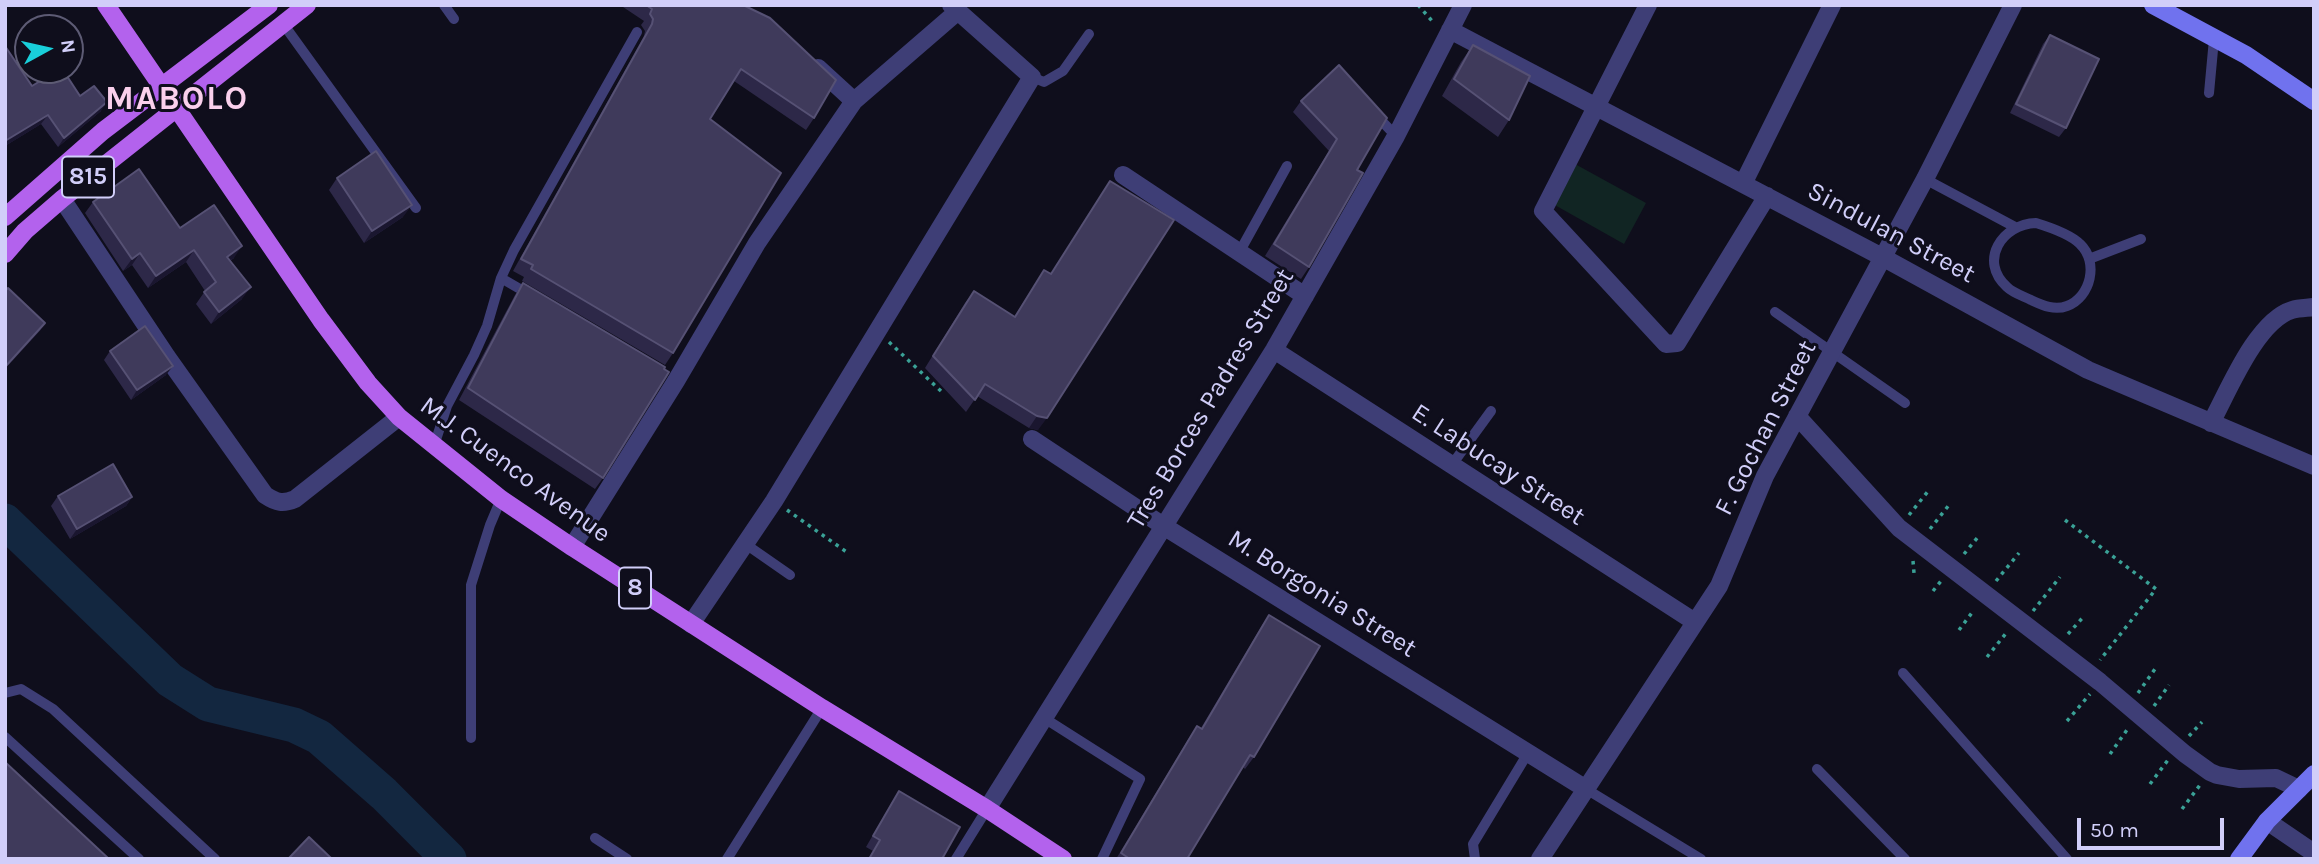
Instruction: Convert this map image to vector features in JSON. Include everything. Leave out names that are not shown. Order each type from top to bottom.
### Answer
[{"type":"main road","name":"M.J. Cuenco Avenue","points":[[106,5],[321,320],[368,383],[399,417],[501,499],[572,547],[1063,859]]},
{"type":"main road","name":"815","points":[[5,217],[103,131],[164,88],[269,5]]},
{"type":"main road","name":"815","points":[[5,254],[25,231],[62,199],[307,5]]},
{"type":"street","name":"Tres Borces Padres Street","points":[[987,809],[1165,527],[1306,296],[1396,136],[1463,5]]},
{"type":"street","points":[[1648,5],[1543,211],[1666,344],[1676,343],[1767,196]]},
{"type":"street","points":[[1743,184],[1832,5]]},
{"type":"street","name":"F. Gochan Street","points":[[1540,859],[1719,586],[1765,476],[1884,258],[2013,5]]},
{"type":"street","points":[[2153,5],[2246,55],[2314,101]]},
{"type":"street","points":[[572,547],[670,377],[854,101],[954,9],[1031,77],[774,501],[691,624]]},
{"type":"street","name":"Sindulan Street","points":[[1450,30],[1884,258],[2088,370],[2314,466]]},
{"type":"street","points":[[806,57],[854,101]]},
{"type":"street","points":[[1123,175],[1306,296]]},
{"type":"street","points":[[62,199],[167,358],[265,495],[274,502],[284,503],[295,499],[399,417]]},
{"type":"street","points":[[2211,424],[2256,341],[2272,321],[2291,310],[2314,307]]},
{"type":"street","name":"E. Labucay Street","points":[[1274,350],[1695,622]]},
{"type":"street","points":[[1797,416],[1899,528],[2095,677],[2210,772],[2239,779],[2276,778],[2299,789]]},
{"type":"street","name":"M. Borgonia Street","points":[[1032,439],[1165,527],[1586,789]]},
{"type":"street","points":[[2239,859],[2267,821],[2314,774]]},
{"type":"street","points":[[2267,821],[2314,853]]},
{"type":"lane","points":[[444,5],[454,19]]},
{"type":"lane","points":[[284,25],[416,208]]},
{"type":"lane","points":[[434,446],[447,407],[487,326],[501,278],[514,250],[637,32]]},
{"type":"lane","points":[[1031,77],[1044,82],[1063,71],[1089,34]]},
{"type":"lane","points":[[2209,93],[2214,39]]},
{"type":"lane","points":[[1363,100],[1396,136]]},
{"type":"lane","points":[[1240,251],[1287,166]]},
{"type":"lane","points":[[1925,179],[2015,227]]},
{"type":"lane","points":[[2036,223],[2078,241],[2090,259],[2090,281],[2078,299],[2059,309],[2045,307],[2007,287],[1996,270],[1996,250],[2000,240],[2015,227],[2036,223]]},
{"type":"lane","points":[[2090,259],[2141,239]]},
{"type":"lane","points":[[501,278],[548,305]]},
{"type":"lane","points":[[1775,312],[1905,403]]},
{"type":"lane","points":[[1451,466],[1491,411]]},
{"type":"lane","points":[[471,738],[471,585],[501,499]]},
{"type":"lane","points":[[744,543],[790,575]]},
{"type":"lane","points":[[1902,673],[2067,859]]},
{"type":"lane","points":[[5,693],[21,688],[53,709],[215,859]]},
{"type":"lane","points":[[727,859],[822,708]]},
{"type":"lane","points":[[1044,718],[1140,779],[1102,859]]},
{"type":"lane","points":[[5,737],[139,859]]},
{"type":"lane","points":[[1475,859],[1472,844],[1528,753]]},
{"type":"lane","points":[[1817,769],[1905,859]]},
{"type":"lane","points":[[1586,789],[1701,859]]},
{"type":"lane","points":[[956,859],[987,809]]},
{"type":"lane","points":[[595,838],[627,859]]},
{"type":"path","points":[[878,331],[943,393]]},
{"type":"path","points":[[1899,528],[1929,490]]},
{"type":"path","points":[[774,501],[848,553]]},
{"type":"path","points":[[2065,520],[2156,589],[2067,721]]},
{"type":"path","points":[[2056,648],[2085,615]]},
{"type":"path","points":[[2110,754],[2137,713],[2155,669]]},
{"type":"path","points":[[2137,713],[2169,685]]},
{"type":"path","points":[[2182,809],[2210,772]]},
{"type":"green space","points":[[1575,164],[1646,203],[1624,244],[1553,204]]},
{"type":"building","points":[[646,5],[743,5],[770,18],[836,80],[814,118],[741,69],[710,119],[781,173],[673,353],[531,269],[533,265],[521,259],[652,24],[652,9]]},
{"type":"building","points":[[2050,35],[2099,59],[2066,128],[2016,104]]},
{"type":"building","points":[[1473,45],[1530,76],[1509,120],[1454,79]]},
{"type":"building","points":[[5,46],[14,59],[14,84],[72,84],[80,96],[94,86],[107,102],[64,138],[48,115],[5,141]]},
{"type":"building","points":[[1339,65],[1387,118],[1357,170],[1363,173],[1309,267],[1274,244],[1337,139],[1301,101]]},
{"type":"building","points":[[376,151],[412,205],[372,231],[337,178]]},
{"type":"building","points":[[139,169],[180,228],[214,205],[242,246],[227,257],[251,287],[219,312],[204,292],[216,282],[194,250],[156,276],[140,253],[132,259],[93,202]]},
{"type":"building","points":[[1110,181],[1174,220],[1047,418],[1037,416],[985,384],[975,400],[933,356],[974,291],[1015,317],[1044,270],[1051,274]]},
{"type":"building","points":[[523,283],[665,367],[669,372],[603,478],[468,388]]},
{"type":"building","points":[[8,288],[45,323],[5,367],[5,291]]},
{"type":"building","points":[[145,326],[173,366],[137,390],[110,351]]},
{"type":"building","points":[[113,464],[132,497],[77,529],[58,496]]},
{"type":"building","points":[[1269,615],[1320,646],[1254,757],[1250,755],[1187,859],[1130,859],[1121,853],[1197,726],[1202,729]]},
{"type":"building","points":[[5,762],[109,859],[5,859]]},
{"type":"building","points":[[899,791],[960,827],[942,859],[869,859],[880,840],[873,836]]},
{"type":"building","points":[[309,837],[332,859],[290,859]]},
{"type":"waterway","points":[[5,521],[170,680],[208,704],[294,725],[319,737],[384,794],[449,859]]},
{"type":"district","name":"MABOLO","points":[[177,100]]}]
